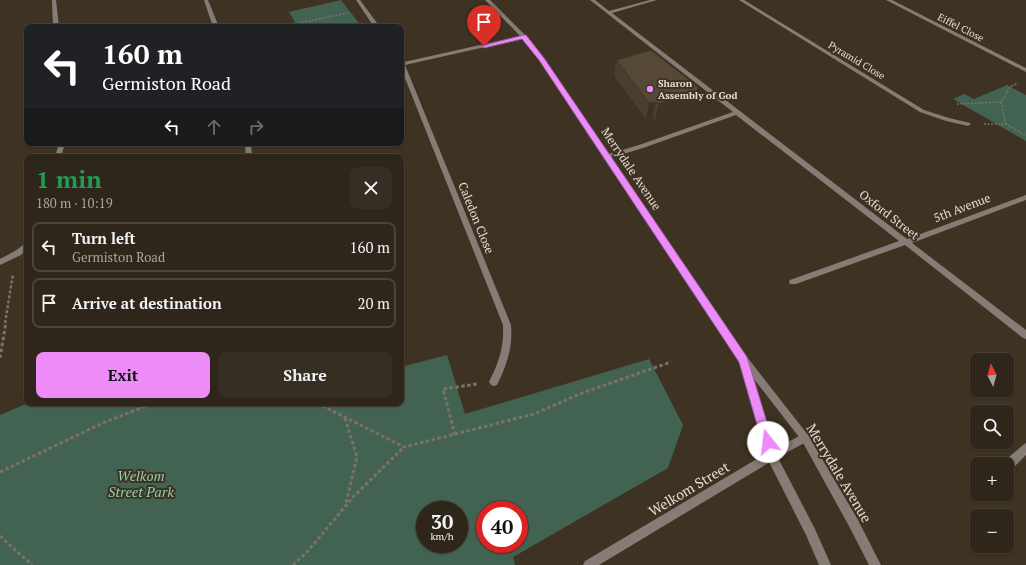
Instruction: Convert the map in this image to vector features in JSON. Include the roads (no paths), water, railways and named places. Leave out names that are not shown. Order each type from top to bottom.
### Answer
[{"type":"street","points":[[54,0],[56,24]]},
{"type":"street","points":[[206,0],[215,24]]},
{"type":"street","points":[[358,0],[375,24]]},
{"type":"street","name":"Merrydale Avenue","points":[[487,0],[524,37],[542,59],[744,360],[805,438],[854,524],[875,565]]},
{"type":"street","name":"Oxford Street","points":[[592,0],[1026,335]]},
{"type":"street","points":[[608,13],[655,0]]},
{"type":"street","name":"Pyramid Close","points":[[741,0],[922,111],[948,120],[968,124]]},
{"type":"street","name":"Eiffel Close","points":[[888,0],[1026,70]]},
{"type":"street","points":[[404,63],[524,37]]},
{"type":"street","name":"Caledon Close","points":[[404,68],[506,325],[507,352],[494,382]]},
{"type":"street","points":[[607,157],[648,145],[738,112]]},
{"type":"street","name":"5th Avenue","points":[[793,282],[1026,197]]},
{"type":"street","points":[[0,262],[18,253],[24,248]]},
{"type":"street","name":"Merrydale Avenue","points":[[744,360],[772,456],[826,565]]},
{"type":"street","name":"Welkom Street","points":[[589,565],[772,456],[805,438]]},
{"type":"street","points":[[1014,459],[1026,448]]},
{"type":"place","name":"Sharon Assembly of God","points":[[650,89]]},
{"type":"park label","name":"Welkom Street Park","points":[[141,484]]}]
